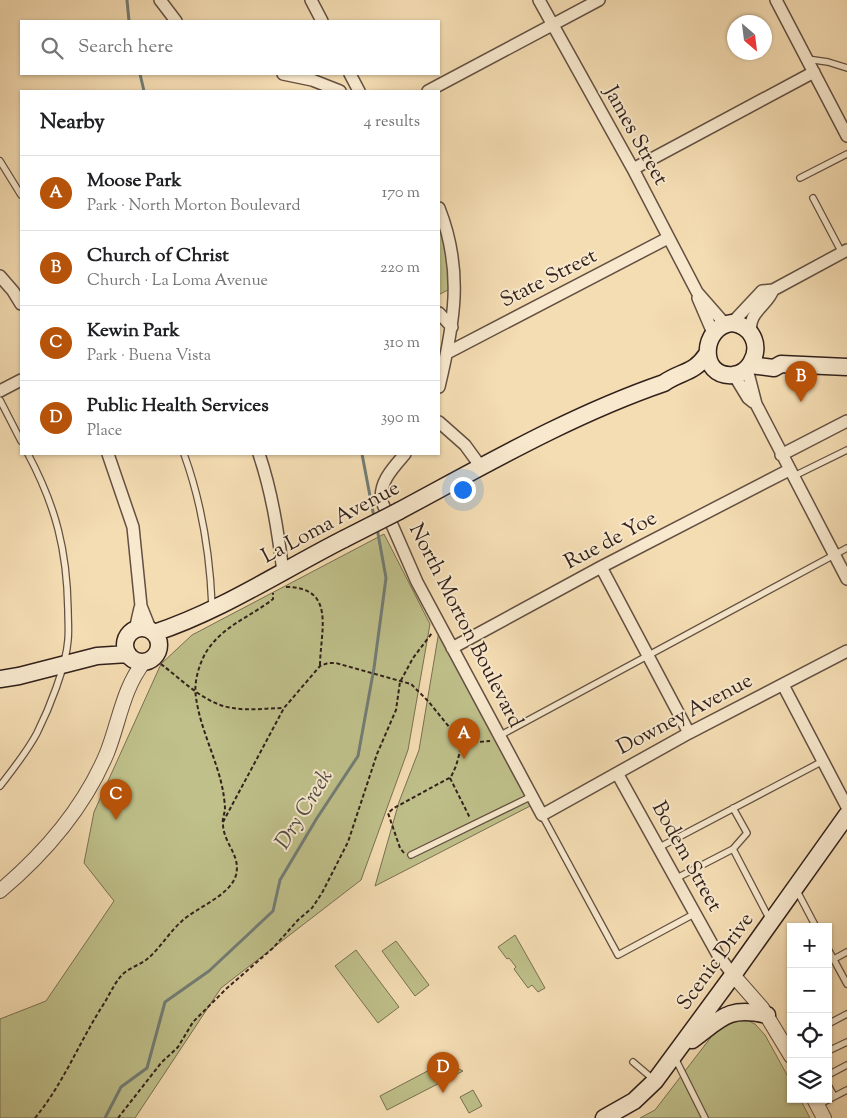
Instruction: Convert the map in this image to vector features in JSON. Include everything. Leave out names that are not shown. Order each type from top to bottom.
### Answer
[{"type":"main road","points":[[739,324],[754,341],[738,371],[710,366],[707,354],[709,342],[723,327],[739,324]]},
{"type":"main road","name":"La Loma Avenue","points":[[754,341],[764,356],[781,364],[847,367]]},
{"type":"main road","name":"La Loma Avenue","points":[[0,679],[97,656],[148,640],[166,638],[181,624],[212,608],[283,579],[344,539],[481,467],[599,408],[664,383],[672,377],[693,369],[707,354]]},
{"type":"main road","name":"La Loma Avenue","points":[[664,383],[674,383],[705,374],[774,368],[781,364]]},
{"type":"main road","points":[[148,640],[154,658],[134,658],[126,646],[148,640]]},
{"type":"main road","name":"La Loma Avenue","points":[[97,656],[134,658]]},
{"type":"main road","name":"Scenic Drive","points":[[604,1118],[634,1101],[655,1081],[847,816]]},
{"type":"main road","points":[[677,1052],[728,1015],[740,1012],[767,1015]]},
{"type":"street","points":[[160,0],[175,20]]},
{"type":"street","points":[[311,0],[321,20]]},
{"type":"street","name":"James Street","points":[[539,0],[633,169],[697,292],[723,327]]},
{"type":"street","points":[[430,90],[599,0]]},
{"type":"street","points":[[776,0],[847,136]]},
{"type":"street","points":[[633,169],[814,72]]},
{"type":"street","points":[[288,75],[312,80],[330,89]]},
{"type":"street","points":[[350,75],[358,90]]},
{"type":"street","points":[[440,211],[453,262],[455,287],[452,327],[440,383]]},
{"type":"street","name":"State Street","points":[[447,353],[668,238]]},
{"type":"street","points":[[723,327],[762,291],[773,290],[845,251]]},
{"type":"street","points":[[0,276],[20,302]]},
{"type":"street","points":[[754,341],[750,327],[754,316],[762,304],[770,298],[773,290]]},
{"type":"street","points":[[440,314],[452,327]]},
{"type":"street","points":[[738,371],[748,398],[756,404],[847,579]]},
{"type":"street","points":[[0,391],[20,381]]},
{"type":"street","points":[[781,455],[847,420]]},
{"type":"street","points":[[440,423],[465,445],[481,467]]},
{"type":"street","points":[[108,455],[133,526],[141,606],[148,640]]},
{"type":"street","points":[[259,455],[272,502],[283,579]]},
{"type":"street","name":"North Morton Boulevard","points":[[404,455],[384,482],[380,495],[382,502],[418,582],[542,815]]},
{"type":"street","name":"Rue de Yoe","points":[[452,648],[601,568],[791,473]]},
{"type":"street","points":[[601,568],[689,733]]},
{"type":"street","name":"Downey Avenue","points":[[542,815],[689,733],[847,651]]},
{"type":"street","points":[[0,891],[38,857],[78,807],[106,755],[116,730],[130,685],[134,658]]},
{"type":"street","points":[[783,685],[847,806]]},
{"type":"street","name":"Bodem Street","points":[[617,773],[718,955],[767,1015],[787,1047]]},
{"type":"street","points":[[816,1103],[824,1118]]},
{"type":"lane","points":[[807,59],[828,62],[847,68]]},
{"type":"lane","points":[[800,178],[847,154]]},
{"type":"lane","points":[[0,161],[20,193]]},
{"type":"lane","points":[[814,198],[845,251]]},
{"type":"lane","points":[[0,400],[20,439]]},
{"type":"lane","points":[[791,473],[847,450]]},
{"type":"lane","points":[[0,786],[36,735],[46,714],[63,664],[68,640],[67,580],[64,550],[56,517],[43,482],[29,455]]},
{"type":"lane","points":[[184,455],[189,467],[202,524],[210,576],[212,608]]},
{"type":"lane","points":[[501,739],[648,655],[847,548]]},
{"type":"lane","points":[[658,848],[823,761]]},
{"type":"lane","points":[[411,855],[532,796]]},
{"type":"lane","points":[[675,879],[733,849],[747,833],[733,808]]},
{"type":"lane","points":[[542,815],[618,955],[694,914]]},
{"type":"lane","points":[[733,849],[771,922]]},
{"type":"lane","points":[[795,887],[814,923]]},
{"type":"lane","points":[[834,959],[847,952]]},
{"type":"lane","points":[[832,956],[847,984]]},
{"type":"lane","points":[[832,1022],[847,1014]]},
{"type":"lane","points":[[832,1049],[847,1042]]},
{"type":"lane","points":[[677,1052],[705,1118]]},
{"type":"lane","points":[[633,1062],[655,1081]]},
{"type":"lane","points":[[832,1073],[847,1065]]},
{"type":"lane","points":[[832,1092],[834,1096],[847,1090]]},
{"type":"path","points":[[283,579],[312,593],[320,601],[324,619],[320,666]]},
{"type":"path","points":[[35,1118],[58,1086],[91,1023],[122,975],[147,959],[183,920],[225,891],[235,877],[238,862],[225,836],[222,824],[225,811],[224,793],[198,708],[196,690],[200,669],[211,644],[233,625],[273,599],[272,590],[277,588]]},
{"type":"path","points":[[118,1118],[161,1062],[178,1047],[193,1022],[226,989],[273,948],[298,920],[312,908],[322,893],[348,842],[377,754],[396,710],[400,682],[413,658],[439,623]]},
{"type":"path","points":[[148,640],[196,690],[216,704],[233,708],[284,708]]},
{"type":"path","points":[[222,824],[284,708],[320,666],[336,663],[410,684],[428,700],[459,739],[458,744],[461,748],[456,766],[450,778],[388,813],[400,848],[404,853],[411,855]]},
{"type":"path","points":[[459,739],[464,739],[467,743]]},
{"type":"path","points":[[461,748],[466,746],[467,743],[501,739]]},
{"type":"path","points":[[450,778],[473,824]]},
{"type":"green space","points":[[440,225],[450,263],[450,289],[440,294]]},
{"type":"green space","points":[[384,534],[430,624],[408,750],[361,880],[221,988],[135,1118],[0,1118],[0,1019],[46,1001],[114,901],[84,863],[94,812],[161,664],[192,635]]},
{"type":"green space","points":[[440,625],[536,803],[375,886],[399,802],[419,750]]},
{"type":"green space","points":[[515,935],[545,988],[538,992],[532,985],[528,988],[514,969],[516,967],[498,947]]},
{"type":"green space","points":[[396,941],[429,985],[415,996],[382,951]]},
{"type":"green space","points":[[356,950],[399,1007],[378,1023],[335,966]]},
{"type":"green space","points":[[743,1018],[755,1024],[765,1035],[787,1075],[787,1103],[802,1103],[810,1118],[640,1118],[655,1110],[718,1028]]},
{"type":"green space","points":[[447,1063],[463,1071],[387,1110],[380,1096],[437,1066],[440,1068]]},
{"type":"green space","points":[[473,1090],[482,1106],[469,1113],[460,1097]]},
{"type":"waterway","name":"Dry Creek","points":[[127,0],[129,20]]},
{"type":"waterway","name":"Dry Creek","points":[[140,75],[144,90]]},
{"type":"waterway","name":"Dry Creek","points":[[362,455],[374,517]]},
{"type":"waterway","name":"Dry Creek","points":[[105,1118],[121,1087],[147,1068],[165,1002],[209,971],[273,911],[280,880],[317,818],[358,756],[374,668],[386,578],[377,528]]},
{"type":"place","name":"Church of Christ","points":[[801,402]]},
{"type":"place","name":"Moose Park","points":[[464,759]]},
{"type":"place","name":"Kewin Park","points":[[116,820]]},
{"type":"place","name":"Public Health Services","points":[[443,1093]]}]
